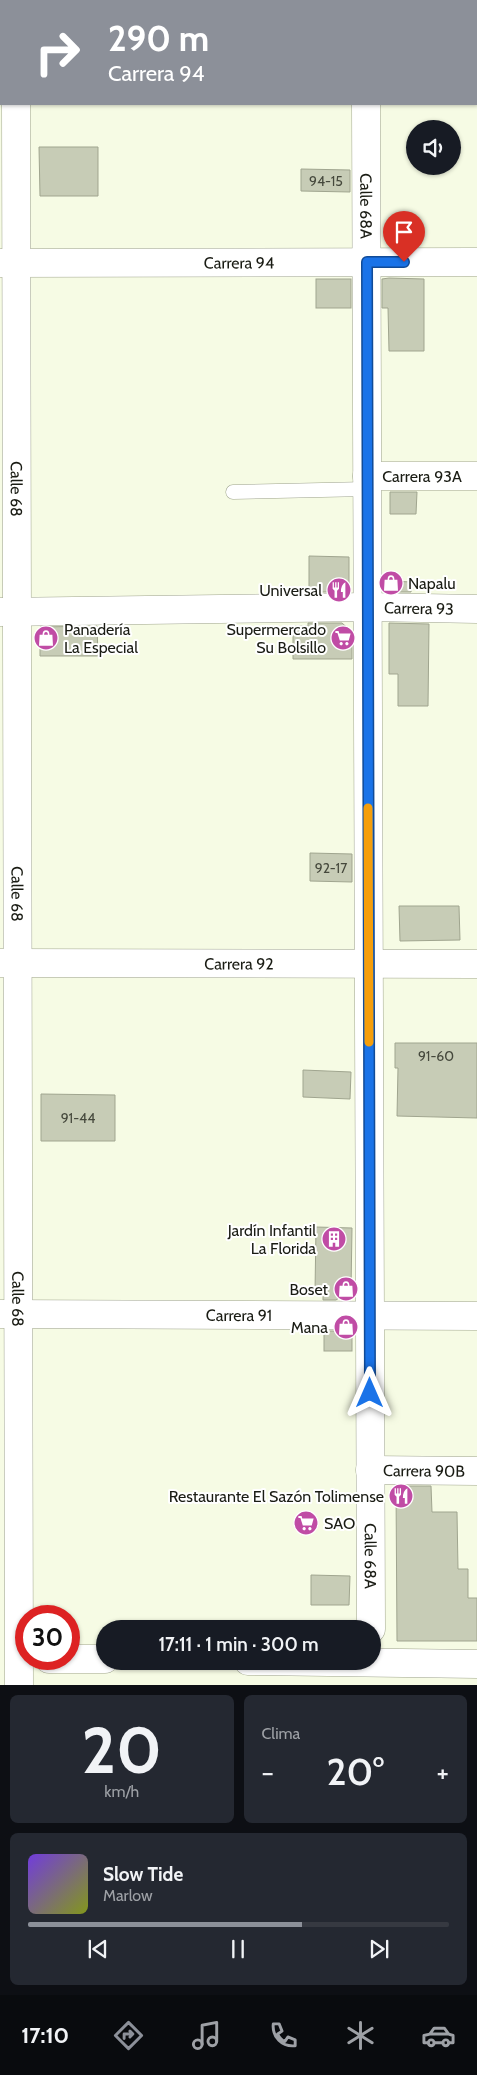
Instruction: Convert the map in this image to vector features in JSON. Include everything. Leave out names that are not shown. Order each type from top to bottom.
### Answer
[{"type":"street","name":"Calle 68","points":[[15,1615],[9,1315],[8,263],[16,105]]},
{"type":"street","name":"Calle 68A","points":[[366,105],[371,1620]]},
{"type":"street","name":"Carrera 94","points":[[8,263],[477,262]]},
{"type":"street","name":"Carrera 93A","points":[[367,483],[477,476]]},
{"type":"street","name":"Carrera 93","points":[[9,612],[368,607],[477,609]]},
{"type":"street","name":"Carrera 92","points":[[9,962],[477,964]]},
{"type":"street","name":"Carrera 91","points":[[9,1315],[477,1316]]},
{"type":"street","name":"Carrera 90B","points":[[370,1470],[477,1471]]},
{"type":"street","points":[[80,1660],[96,1660]]},
{"type":"street","points":[[381,1669],[477,1664]]},
{"type":"lane","points":[[232,492],[367,483]]},
{"type":"building","points":[[39,147],[98,147],[98,196],[40,196]]},
{"type":"building","points":[[301,169],[350,170],[350,192],[301,191]]},
{"type":"building","points":[[316,279],[351,279],[351,308],[316,308]]},
{"type":"building","points":[[382,279],[424,279],[424,351],[389,351],[388,308],[382,308]]},
{"type":"building","points":[[390,492],[417,492],[416,514],[390,514]]},
{"type":"building","points":[[309,556],[349,557],[349,592],[309,592]]},
{"type":"building","points":[[389,581],[412,582],[411,592],[389,592]]},
{"type":"building","points":[[308,623],[342,623],[352,632],[352,659],[293,659],[293,626],[308,626]]},
{"type":"building","points":[[389,623],[429,624],[428,706],[398,706],[398,674],[389,674]]},
{"type":"building","points":[[97,626],[98,656],[40,656],[40,627]]},
{"type":"building","points":[[310,853],[352,854],[352,882],[310,881]]},
{"type":"building","points":[[399,906],[459,906],[460,940],[400,941]]},
{"type":"building","points":[[395,1043],[477,1043],[477,1118],[397,1116],[398,1068],[395,1068]]},
{"type":"building","points":[[303,1070],[351,1072],[350,1099],[303,1097]]},
{"type":"building","points":[[41,1094],[115,1095],[115,1141],[41,1141]]},
{"type":"building","points":[[316,1227],[352,1228],[351,1290],[336,1300],[323,1300],[323,1292],[315,1292]]},
{"type":"building","points":[[324,1331],[352,1331],[352,1351],[324,1351]]},
{"type":"building","points":[[396,1486],[431,1486],[432,1512],[457,1512],[458,1569],[468,1569],[468,1598],[477,1598],[477,1641],[397,1641]]},
{"type":"building","points":[[311,1575],[350,1576],[349,1605],[311,1605]]},
{"type":"slow traffic","points":[[368,808],[369,1042]]},
{"type":"place","name":"Napalu","points":[[391,583]]},
{"type":"place","name":"Universal","points":[[339,590]]},
{"type":"place","name":"Panadería La Especial","points":[[46,638]]},
{"type":"place","name":"Supermercado Su Bolsillo","points":[[343,638]]},
{"type":"place","name":"Jardín Infantil La Florida","points":[[334,1239]]},
{"type":"place","name":"Boset","points":[[346,1289]]},
{"type":"place","name":"Mana","points":[[346,1327]]},
{"type":"place","name":"Restaurante El Sazón Tolimense","points":[[401,1496]]},
{"type":"place","name":"SAO","points":[[306,1523]]},
{"type":"route","points":[[370,1393],[367,262],[404,262]]}]
